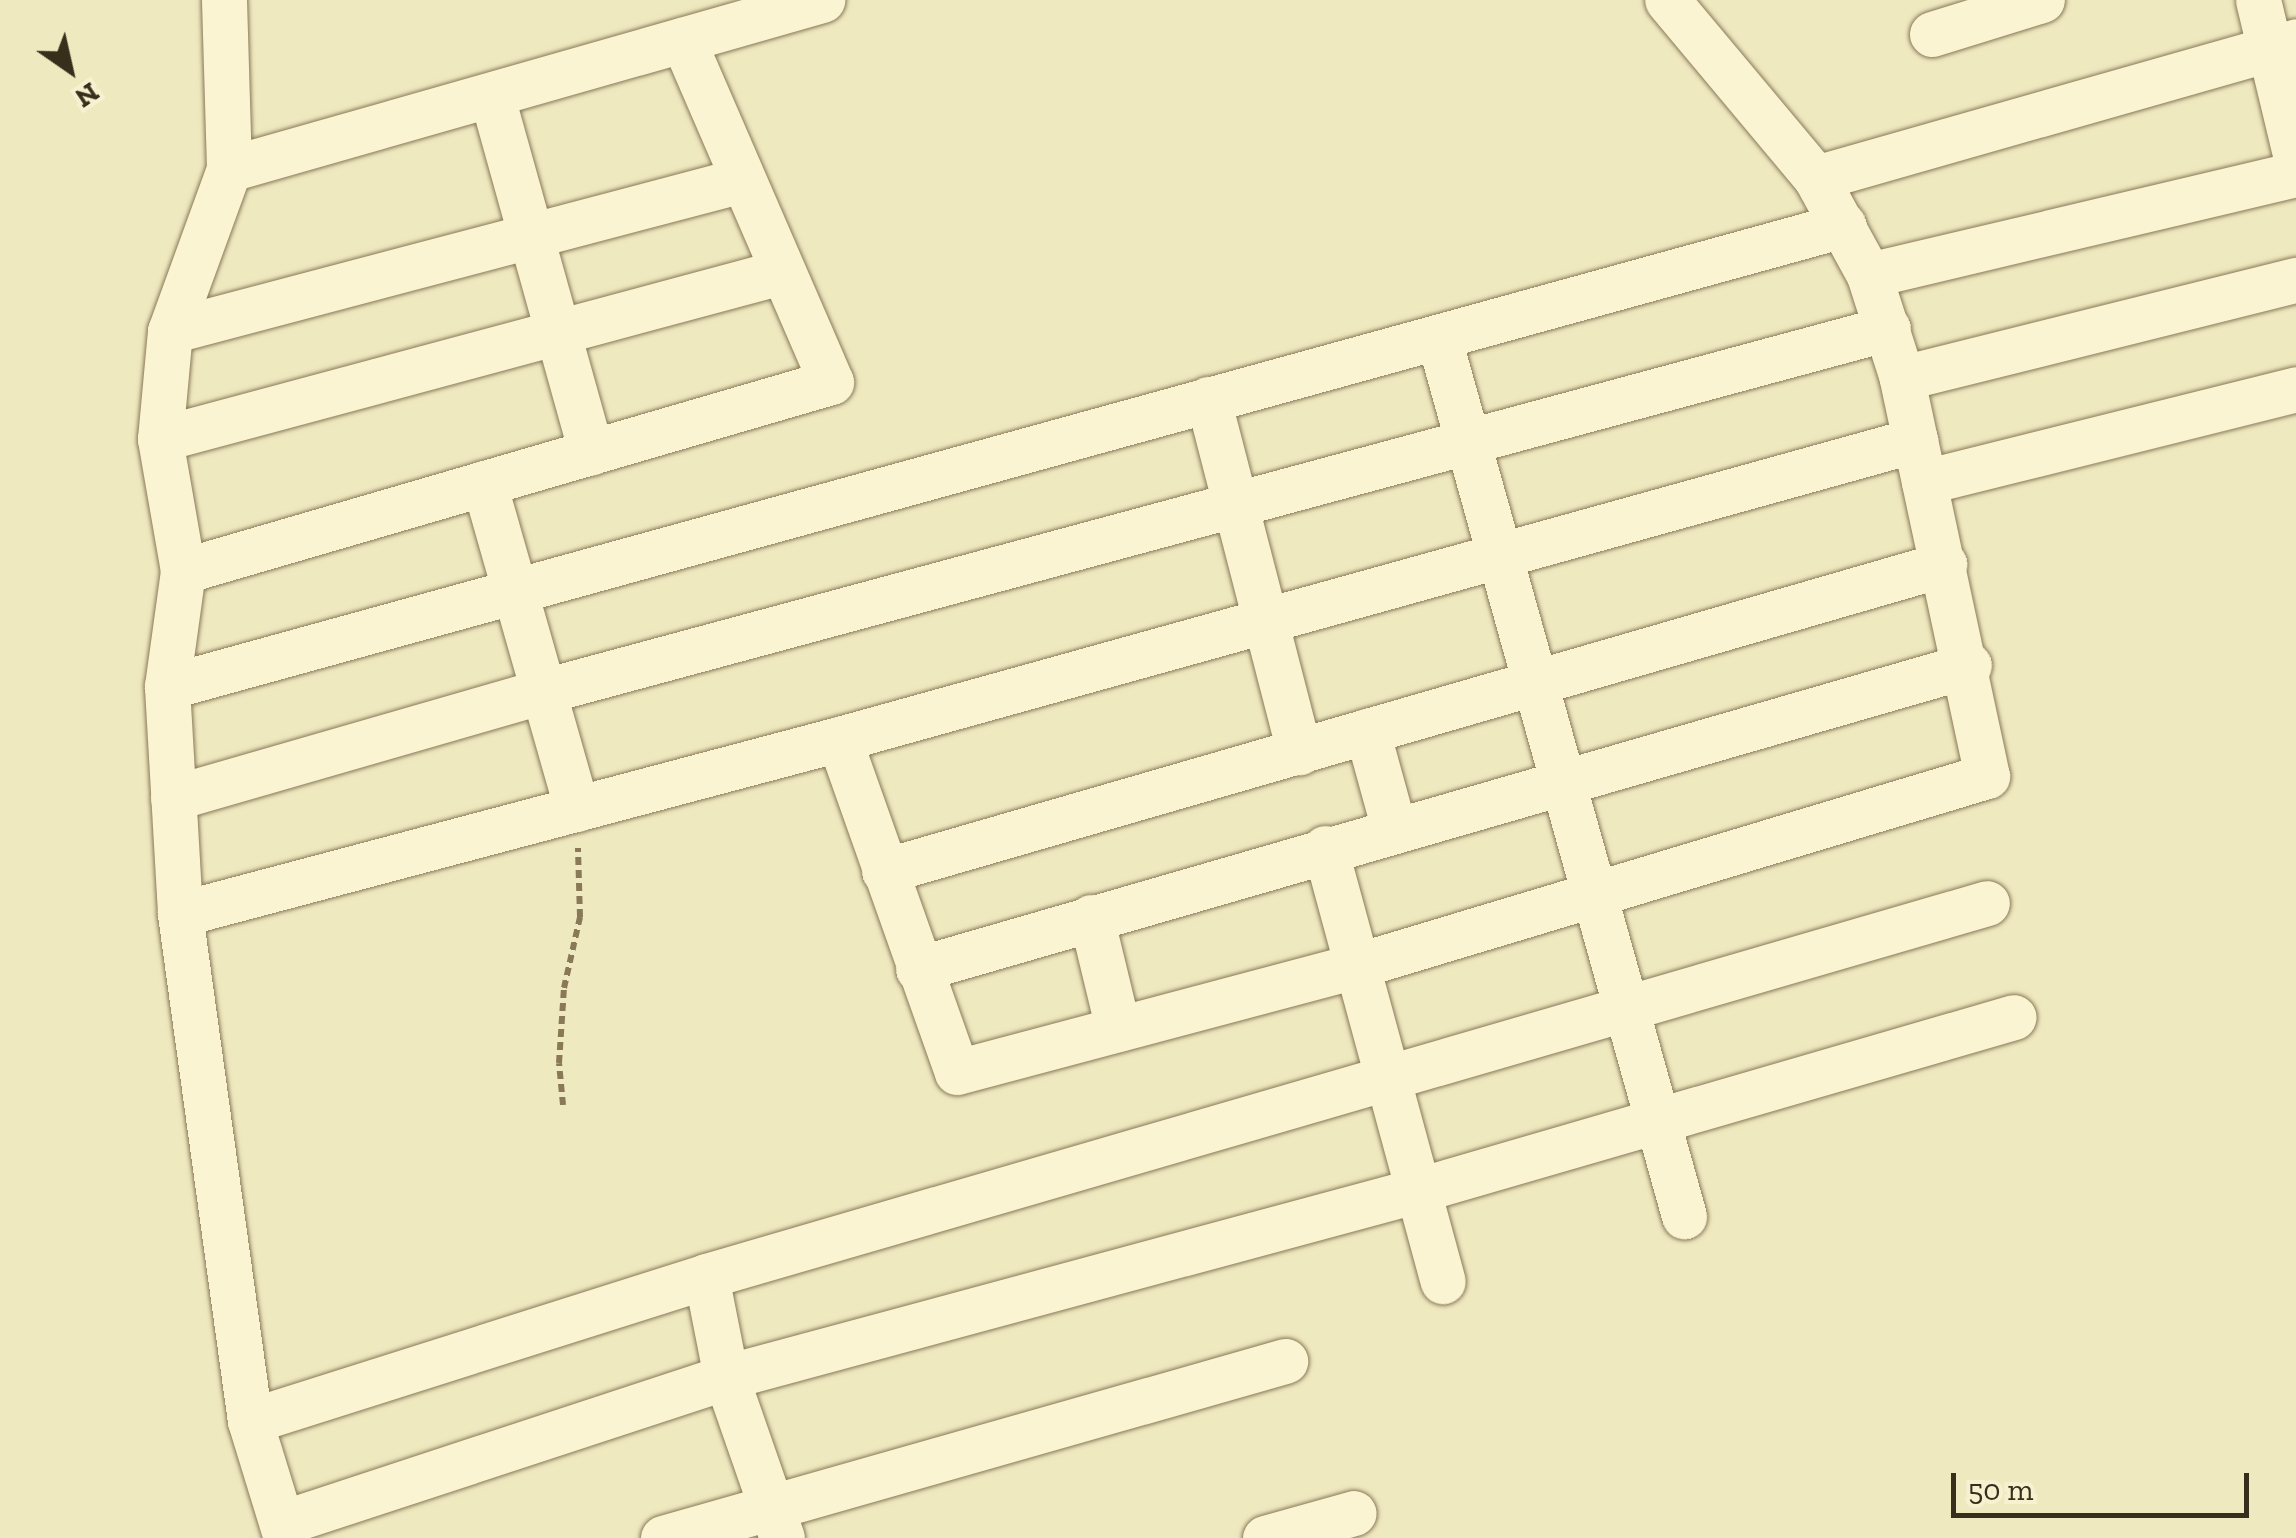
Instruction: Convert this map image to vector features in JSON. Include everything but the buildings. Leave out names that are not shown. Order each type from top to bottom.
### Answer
[{"type":"street","points":[[224,0],[229,169],[170,331],[160,439],[184,571],[167,687],[180,914],[250,1421],[284,1530],[726,1377],[1422,1189],[2014,1018]]},
{"type":"street","points":[[229,169],[683,40],[778,7],[822,0]]},
{"type":"street","points":[[839,739],[957,1072],[1359,965],[1987,776],[1969,666],[1902,378],[1869,275],[1816,178],[1667,0]]},
{"type":"street","points":[[1932,34],[2042,0]]},
{"type":"street","points":[[2258,0],[2283,44],[2296,158]]},
{"type":"street","points":[[184,571],[830,382],[683,40]]},
{"type":"street","points":[[1816,178],[2283,44]]},
{"type":"street","points":[[492,96],[591,452]]},
{"type":"street","points":[[1869,275],[2296,174]]},
{"type":"street","points":[[170,331],[742,180]]},
{"type":"street","points":[[167,687],[1438,339],[1843,224]]},
{"type":"street","points":[[160,439],[781,272]]},
{"type":"street","points":[[1902,378],[2296,280]]},
{"type":"street","points":[[173,798],[544,691],[1240,508],[1469,441],[1888,328]]},
{"type":"street","points":[[1438,339],[1597,893],[1625,1013],[1684,1216]]},
{"type":"street","points":[[180,914],[839,739],[1499,555],[1919,461],[2296,390]]},
{"type":"street","points":[[1208,399],[1240,508],[1299,752]]},
{"type":"street","points":[[484,483],[577,809]]},
{"type":"street","points":[[884,871],[1299,752],[1534,678],[1944,564]]},
{"type":"street","points":[[918,969],[1325,848],[1969,666]]},
{"type":"street","points":[[1367,731],[1394,829]]},
{"type":"street","points":[[1325,848],[1393,1078],[1444,1281]]},
{"type":"street","points":[[250,1421],[706,1276],[1625,1013],[1987,902]]},
{"type":"street","points":[[1091,917],[1118,1028]]},
{"type":"street","points":[[706,1276],[726,1377],[775,1521]]},
{"type":"street","points":[[663,1538],[775,1521],[1285,1361]]},
{"type":"street","points":[[1264,1538],[1354,1513]]},
{"type":"path","points":[[562,1105],[564,988],[580,917],[577,809]]}]
